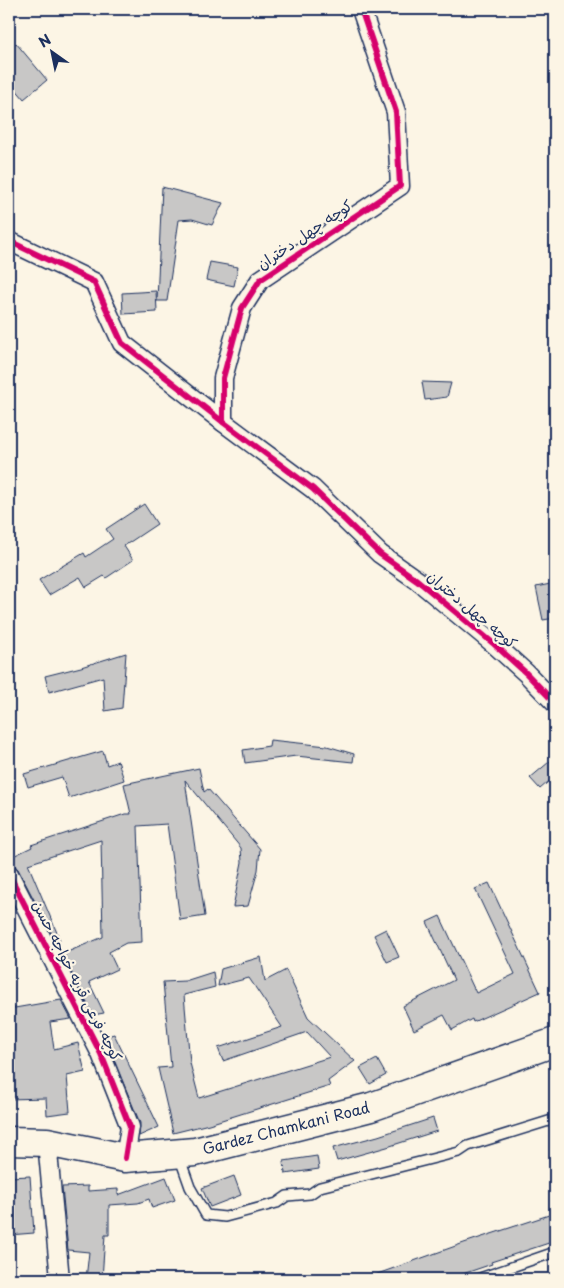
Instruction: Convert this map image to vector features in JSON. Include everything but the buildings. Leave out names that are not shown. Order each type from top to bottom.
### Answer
[{"type":"highway","name":"Gardez Chamkani Road","points":[[9,1141],[46,1142],[124,1158],[195,1152],[371,1107],[555,1042]]},
{"type":"street","name":"کوچه چهل دختران","points":[[361,9],[396,112],[400,186],[260,280],[242,308],[223,378],[223,422],[313,488],[380,554],[417,580],[494,644],[555,703]]},
{"type":"street","points":[[9,241],[94,282],[122,343],[223,422]]},
{"type":"street","name":"کوچه فرعی قریه خواجه حسن","points":[[9,874],[101,1054],[130,1127],[124,1158]]},
{"type":"street","points":[[46,1142],[60,1279]]},
{"type":"lane","points":[[178,1154],[190,1187],[206,1215],[225,1217],[278,1203],[287,1196],[310,1194],[320,1187],[459,1152],[468,1146],[555,1119]]},
{"type":"lane","points":[[477,1279],[555,1252]]},
{"type":"cycle path","points":[[361,9],[396,112],[400,186],[260,280],[242,308],[223,378],[223,422],[313,489],[380,554],[417,580],[494,644],[555,703]]},
{"type":"cycle path","points":[[9,241],[94,282],[122,343],[223,422]]},
{"type":"cycle path","points":[[9,874],[101,1054],[130,1127],[125,1158]]}]
